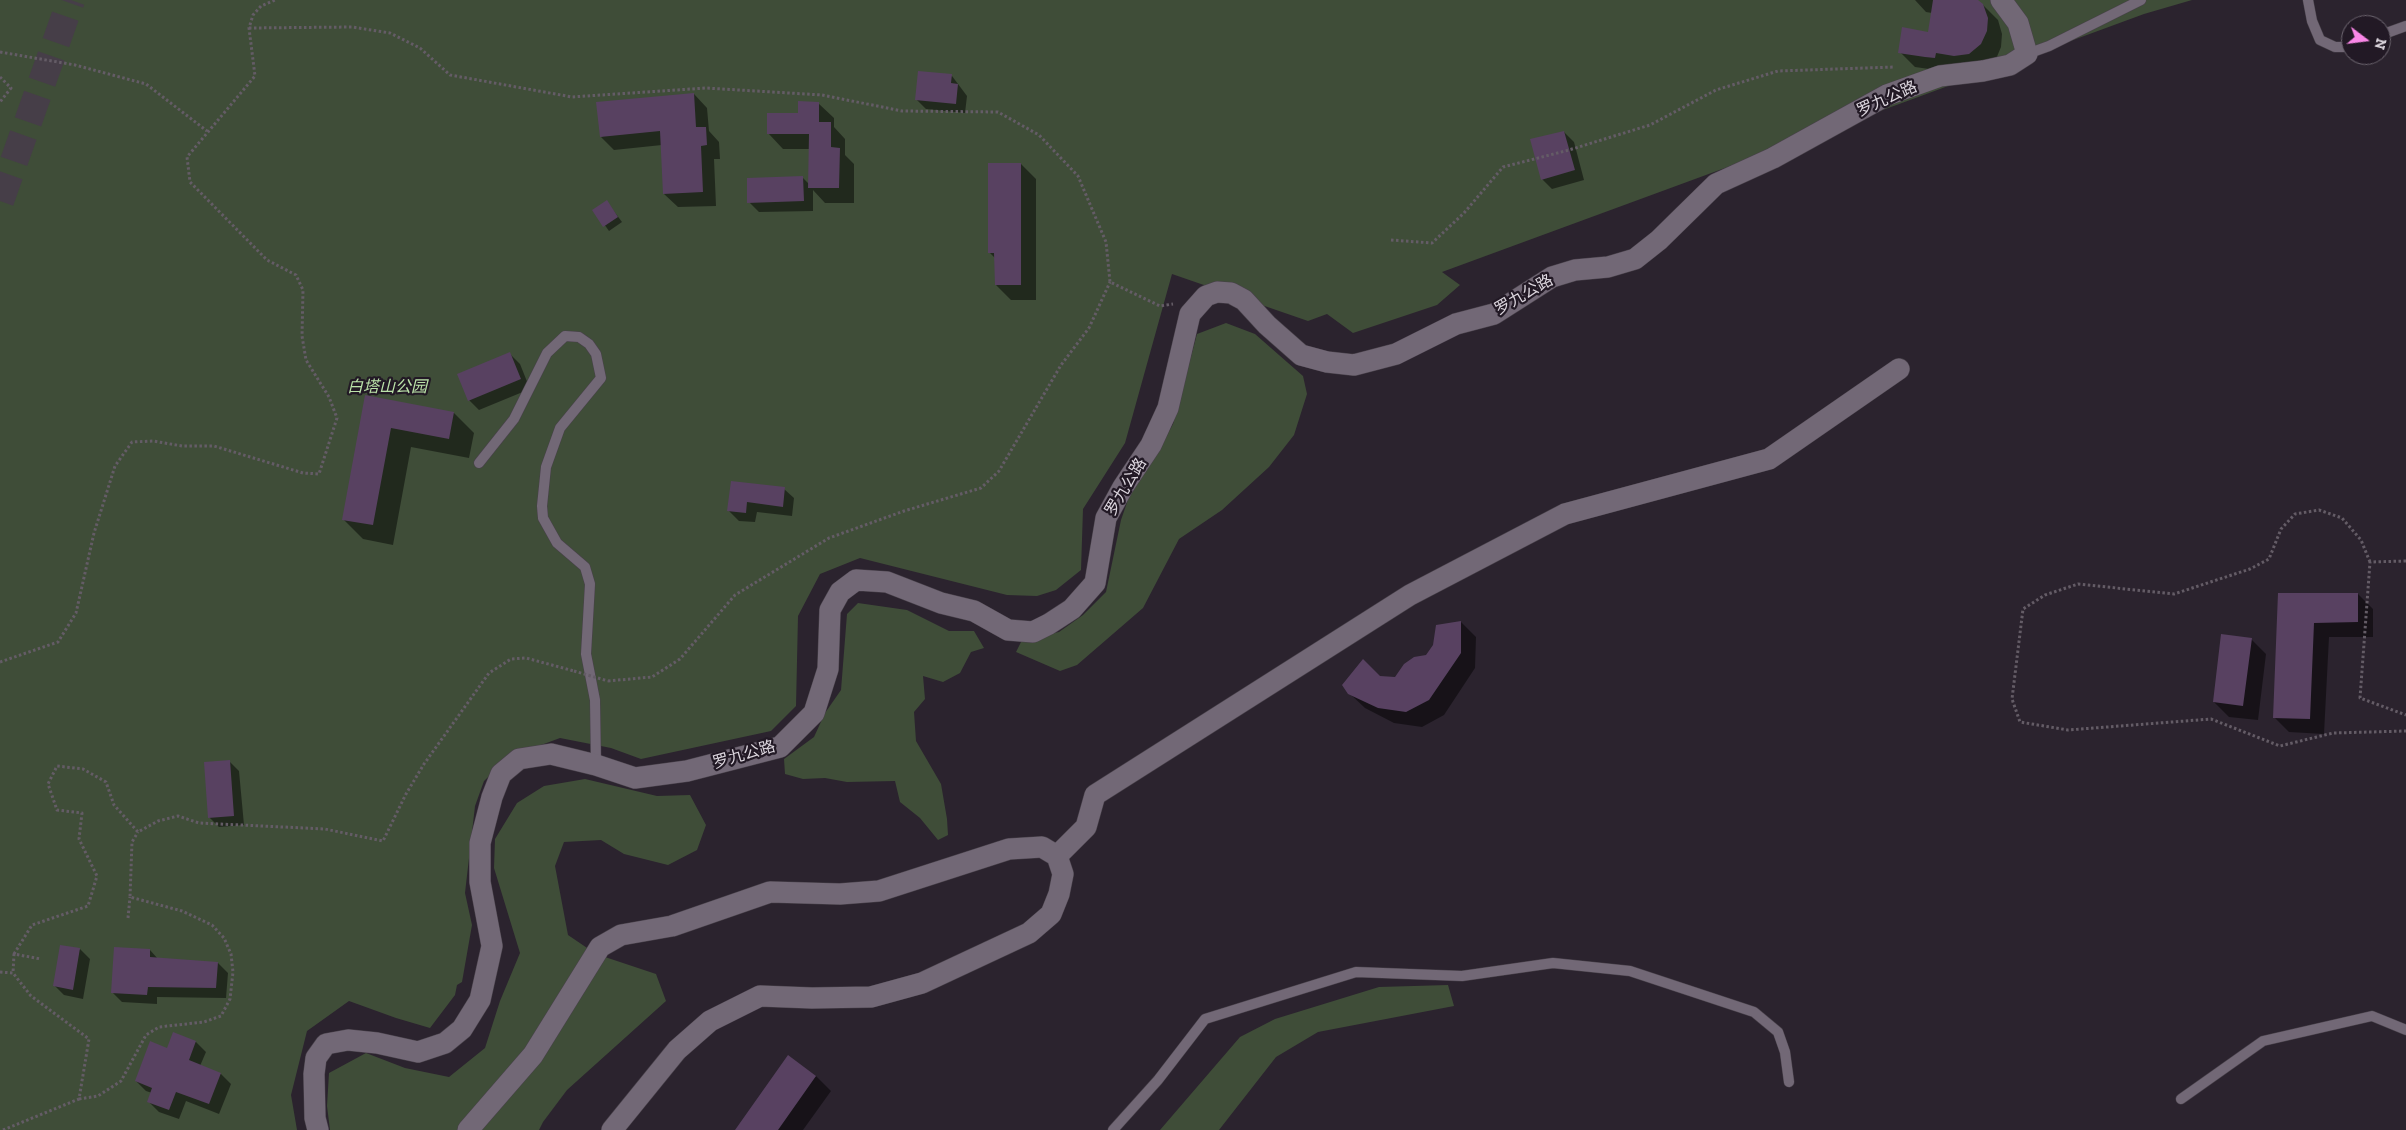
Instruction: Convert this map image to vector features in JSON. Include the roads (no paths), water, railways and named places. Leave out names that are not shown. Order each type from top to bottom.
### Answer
[{"type":"street","points":[[2001,0],[2018,23],[2027,54]]},
{"type":"street","name":"罗九公路","points":[[318,1130],[315,1118],[314,1074],[316,1058],[326,1044],[348,1040],[377,1043],[418,1052],[445,1043],[457,1034],[480,1000],[492,946],[480,882],[480,843],[492,797],[501,774],[519,759],[551,754],[596,765],[636,778],[687,771],[780,747],[814,713],[828,669],[830,610],[840,592],[856,580],[887,582],[941,603],[974,611],[1008,630],[1033,632],[1050,624],[1072,609],[1095,583],[1106,518],[1123,487],[1151,445],[1168,408],[1190,314],[1206,296],[1217,292],[1231,293],[1244,300],[1267,325],[1302,355],[1327,362],[1354,364],[1396,354],[1456,324],[1494,314],[1552,277],[1575,270],[1608,267],[1635,259],[1659,240],[1716,184],[1773,158],[1887,96],[1940,76],[1983,71],[2010,65],[2027,54]]},
{"type":"street","points":[[1057,856],[1086,827],[1095,795],[1410,595],[1565,514],[1769,459],[1899,370]]},
{"type":"street","points":[[468,1130],[533,1055],[600,947],[621,935],[672,926],[770,892],[840,894],[879,891],[1009,849],[1042,847],[1057,856],[1063,874],[1058,894],[1050,914],[1029,933],[922,983],[871,997],[812,998],[760,996],[710,1021],[697,1032],[678,1050],[612,1130]]},
{"type":"lane","name":"罗九公路","points":[[2027,54],[2049,46],[2141,0]]},
{"type":"lane","points":[[2308,0],[2312,22],[2320,40],[2335,47],[2341,47]]},
{"type":"lane","points":[[2391,31],[2406,26]]},
{"type":"lane","points":[[479,463],[514,419],[547,353],[565,336],[579,336],[589,344],[596,354],[601,378],[560,428],[546,467],[542,506],[543,518],[557,543],[585,567],[590,584],[586,654],[595,700],[596,765]]},
{"type":"lane","points":[[1113,1130],[1158,1080],[1205,1019],[1356,972],[1462,976],[1553,963],[1630,971],[1754,1012],[1778,1032],[1786,1052],[1789,1082]]},
{"type":"lane","points":[[2181,1099],[2263,1041],[2372,1016],[2406,1030]]},
{"type":"tunnel","points":[[0,201],[71,0]]},
{"type":"park label","name":"白塔山公园","points":[[387,387]]}]
